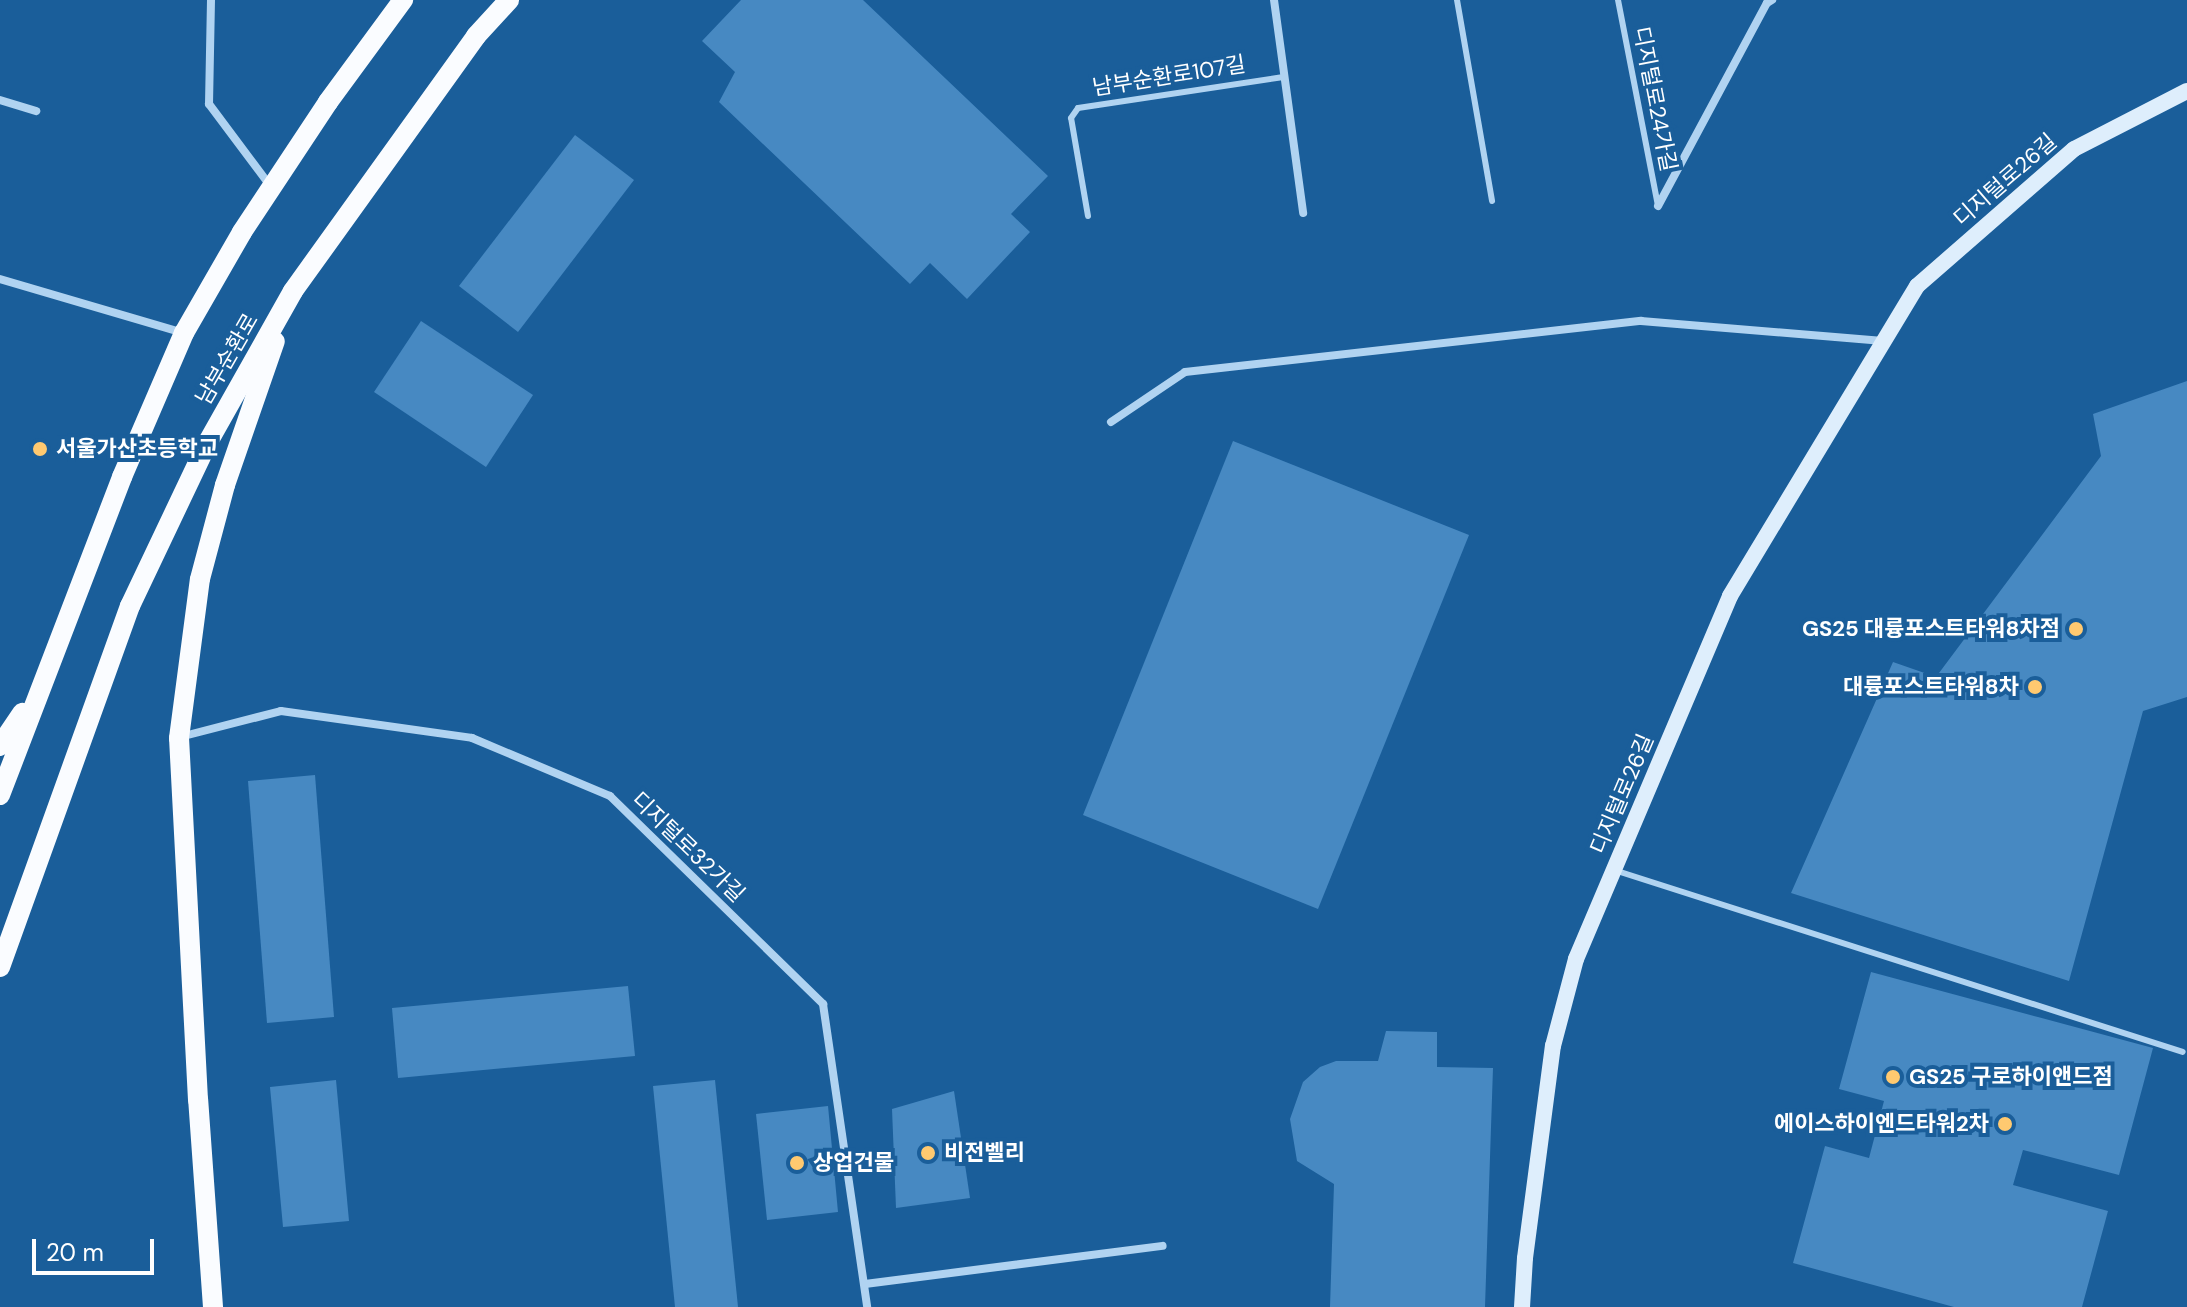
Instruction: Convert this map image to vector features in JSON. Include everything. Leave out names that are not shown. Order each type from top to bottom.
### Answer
[{"type":"main road","name":"남부순환로","points":[[0,795],[122,477],[184,333],[271,187],[403,0]]},
{"type":"main road","name":"남부순환로","points":[[0,967],[130,606],[208,442],[293,291],[476,36],[509,0]]},
{"type":"main road","points":[[213,1307],[198,1100],[179,738],[207,552],[225,485],[293,291]]},
{"type":"main road","points":[[0,746],[42,684]]},
{"type":"street","points":[[211,0],[209,104],[271,187]]},
{"type":"street","points":[[1274,0],[1282,77],[1303,213]]},
{"type":"street","points":[[1658,206],[1767,3],[1772,0]]},
{"type":"street","name":"디지털로26길","points":[[1522,1307],[1525,1258],[1553,1046],[1576,959],[1730,596],[1917,286],[2074,149],[2187,91]]},
{"type":"street","points":[[0,100],[36,111]]},
{"type":"street","points":[[0,279],[184,333]]},
{"type":"street","points":[[1111,422],[1185,372],[1626,323],[1884,341]]},
{"type":"street","name":"디지털로32가길","points":[[179,738],[281,711],[472,738],[610,796],[823,1004],[867,1307]]},
{"type":"street","points":[[865,1284],[1163,1246]]},
{"type":"lane","points":[[1457,0],[1492,201]]},
{"type":"lane","name":"디지털로24가길","points":[[1618,0],[1658,206]]},
{"type":"lane","name":"남부순환로107길","points":[[1088,216],[1071,118],[1078,108],[1282,77]]},
{"type":"lane","points":[[1614,870],[2183,1052]]},
{"type":"building","points":[[741,0],[863,0],[1048,176],[1011,214],[1030,232],[967,299],[930,263],[910,284],[719,102],[735,72],[702,41]]},
{"type":"building","points":[[575,135],[634,180],[518,332],[459,286]]},
{"type":"building","points":[[421,321],[533,395],[486,467],[374,392]]},
{"type":"building","name":"대륭포스트타워8차","points":[[2187,381],[2187,697],[2143,711],[2069,981],[1791,893],[1893,662],[1936,677],[2101,456],[2093,414]]},
{"type":"building","points":[[1233,441],[1469,535],[1318,909],[1083,815]]},
{"type":"building","points":[[315,775],[334,1017],[267,1023],[248,781]]},
{"type":"building","name":"에이스하이엔드타워2차","points":[[1871,972],[2153,1048],[2119,1175],[2023,1150],[2013,1185],[2108,1211],[2082,1307],[1954,1307],[1793,1263],[1825,1146],[1869,1158],[1884,1101],[1839,1089]]},
{"type":"building","points":[[628,986],[635,1056],[398,1078],[392,1008]]},
{"type":"building","points":[[1386,1031],[1437,1032],[1437,1067],[1493,1068],[1485,1307],[1330,1307],[1334,1184],[1297,1161],[1290,1119],[1303,1082],[1320,1067],[1336,1061],[1378,1061]]},
{"type":"building","points":[[336,1080],[349,1221],[283,1227],[270,1087]]},
{"type":"building","points":[[715,1080],[738,1307],[675,1307],[653,1086]]},
{"type":"building","name":"비전벨리","points":[[954,1091],[970,1198],[896,1208],[892,1109]]},
{"type":"building","name":"상업건물","points":[[828,1106],[838,1212],[767,1220],[756,1114]]},
{"type":"place","name":"서울가산초등학교","points":[[40,449]]},
{"type":"place","name":"GS25 대륭포스트타워8차점","points":[[2076,629]]},
{"type":"place","name":"대륭포스트타워8차","points":[[2035,687]]},
{"type":"place","name":"GS25 구로하이앤드점","points":[[1893,1077]]},
{"type":"place","name":"에이스하이엔드타워2차","points":[[2005,1124]]},
{"type":"place","name":"비전벨리","points":[[928,1153]]},
{"type":"place","name":"상업건물","points":[[797,1163]]}]
